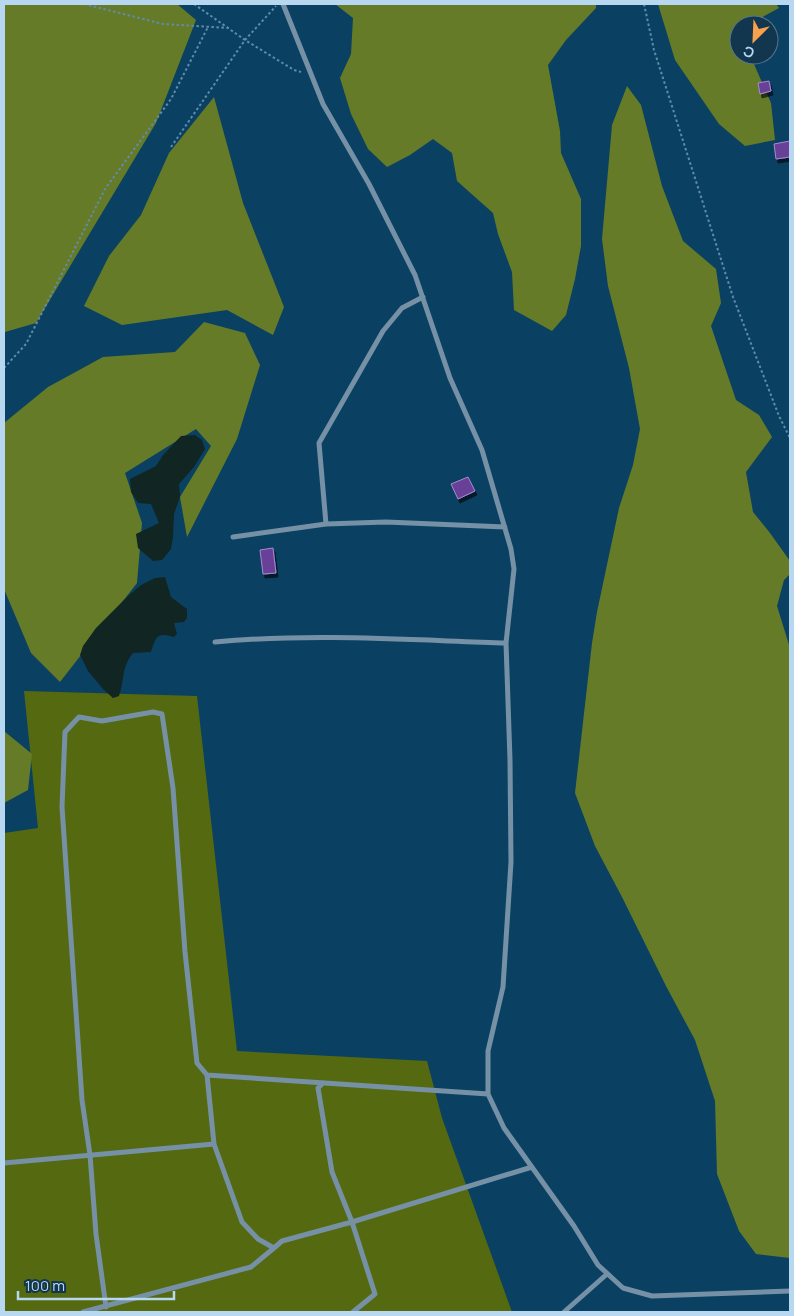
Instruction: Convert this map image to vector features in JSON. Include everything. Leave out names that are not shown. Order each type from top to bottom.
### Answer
[{"type":"street","points":[[283,4],[323,104],[369,184],[415,275],[450,378],[482,450],[512,549],[514,570],[506,643],[511,862],[503,987],[488,1052],[488,1094],[504,1128],[574,1226],[598,1264],[623,1288],[652,1296],[790,1291]]},
{"type":"street","points":[[326,524],[318,443],[383,330],[402,308],[423,297]]},
{"type":"street","points":[[233,537],[326,524],[386,522],[505,527]]},
{"type":"street","points":[[215,642],[250,639],[335,637],[506,643]]},
{"type":"street","points":[[106,1307],[96,1234],[90,1155],[82,1100],[62,807],[65,732],[79,717],[102,720],[153,712],[162,714],[173,788],[185,952],[197,1063],[207,1075],[214,1144],[242,1222],[258,1239],[274,1248]]},
{"type":"street","points":[[207,1075],[488,1094]]},
{"type":"street","points":[[323,1083],[318,1088],[332,1172],[352,1222],[375,1294],[354,1312]]},
{"type":"street","points":[[4,1163],[214,1144]]},
{"type":"street","points":[[83,1312],[251,1267],[282,1241],[352,1222],[532,1167]]},
{"type":"street","points":[[564,1312],[608,1274]]},
{"type":"path","points":[[84,4],[163,24],[229,28]]},
{"type":"path","points":[[194,4],[245,40],[294,70],[312,76]]},
{"type":"path","points":[[171,147],[245,40],[278,4]]},
{"type":"path","points":[[644,4],[654,50],[733,297],[779,416],[790,438]]},
{"type":"path","points":[[4,368],[26,344],[105,189],[171,99],[208,27]]},
{"type":"green space","points":[[4,4],[177,4],[196,20],[156,123],[36,323],[4,333]]},
{"type":"green space","points":[[335,4],[596,4],[596,8],[566,40],[548,65],[560,131],[561,153],[581,199],[581,246],[575,279],[566,315],[552,331],[514,310],[512,272],[498,234],[493,213],[457,181],[452,153],[433,139],[410,155],[387,167],[368,149],[351,114],[340,78],[351,54],[353,18]]},
{"type":"green space","points":[[658,4],[776,4],[779,8],[766,15],[729,15],[729,65],[754,65],[771,103],[775,140],[745,146],[719,124],[675,60]]},
{"type":"green space","points":[[627,86],[641,105],[662,186],[683,241],[716,269],[721,303],[711,326],[736,400],[759,415],[772,437],[746,472],[753,512],[790,561],[790,574],[784,580],[777,606],[790,648],[790,1258],[756,1254],[739,1231],[717,1174],[715,1101],[695,1040],[595,846],[575,793],[597,612],[619,508],[633,465],[640,429],[629,368],[608,286],[602,239],[612,125]]},
{"type":"green space","points":[[214,97],[243,203],[284,307],[273,335],[227,310],[122,325],[84,306],[109,256],[141,215],[169,153]]},
{"type":"green space","points":[[204,322],[245,333],[260,365],[237,439],[187,537],[180,497],[211,446],[196,429],[125,473],[142,523],[137,583],[60,682],[31,653],[4,589],[4,423],[48,387],[103,357],[175,352]]},
{"type":"green space","points":[[24,691],[197,696],[237,1051],[427,1061],[442,1118],[512,1312],[4,1312],[4,833],[38,828]]},
{"type":"green space","points":[[4,731],[32,754],[28,790],[4,803]]},
{"type":"shaded area","points":[[195,435],[202,440],[205,449],[194,467],[179,484],[180,497],[174,514],[171,549],[162,560],[153,561],[138,548],[136,534],[159,523],[151,504],[138,503],[131,492],[130,479],[156,466],[163,455],[181,436]]},
{"type":"shaded area","points":[[165,577],[171,597],[187,609],[187,618],[184,622],[174,623],[177,634],[174,637],[161,635],[158,637],[154,642],[151,652],[133,653],[125,669],[119,696],[113,698],[88,671],[80,655],[83,646],[96,628],[141,585],[155,578]]},
{"type":"building","points":[[769,81],[771,91],[760,94],[758,83]]},
{"type":"building","points":[[790,141],[790,157],[776,159],[774,144]]},
{"type":"building","points":[[468,477],[475,491],[458,499],[451,484]]},
{"type":"building","points":[[273,548],[276,573],[263,574],[260,550]]}]
